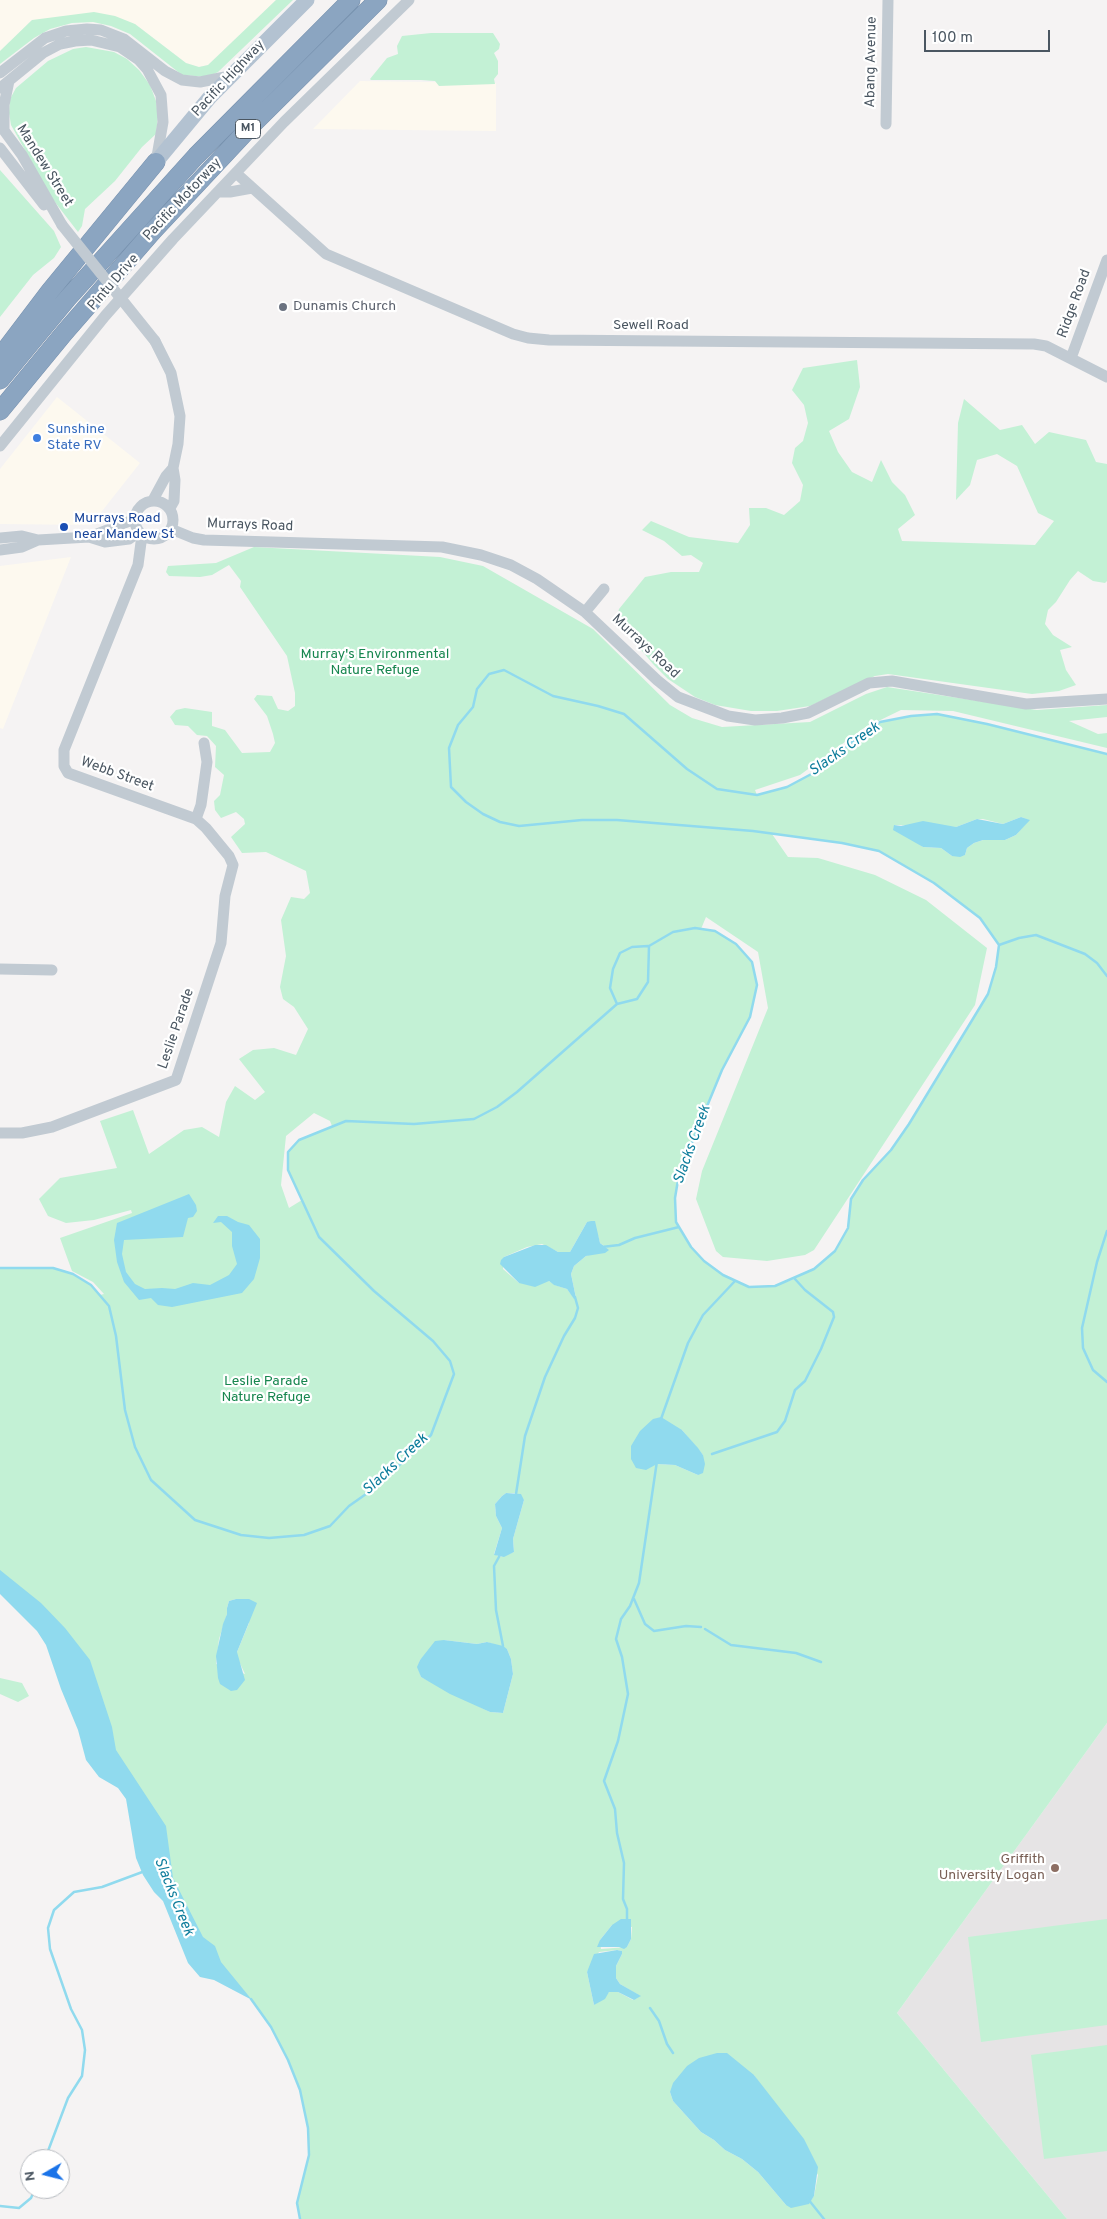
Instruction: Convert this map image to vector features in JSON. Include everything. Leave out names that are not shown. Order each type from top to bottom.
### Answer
[{"type":"highway","name":"Pacific Motorway","points":[[0,380],[74,292],[196,156],[351,0]]},
{"type":"highway","name":"Pacific Motorway","points":[[0,411],[65,332],[159,224],[254,123],[378,0]]},
{"type":"highway","points":[[0,357],[50,291],[156,162]]},
{"type":"main road","name":"Pacific Highway","points":[[156,162],[230,76],[307,0]]},
{"type":"street","name":"Pintu Drive","points":[[0,446],[137,279],[284,122],[409,0]]},
{"type":"street","name":"Abang Avenue","points":[[886,124],[888,0]]},
{"type":"street","points":[[2,127],[4,105],[3,81],[45,38],[66,31],[101,30],[124,39],[165,71],[182,80],[200,82],[230,76]]},
{"type":"street","points":[[3,81],[47,50],[65,43],[91,40],[109,43],[124,49],[148,69],[161,94],[163,122],[156,162]]},
{"type":"street","name":"Mandew Street","points":[[2,127],[22,155],[62,225],[155,342],[171,373],[178,400],[180,434],[173,468],[175,480],[174,501],[170,508]]},
{"type":"street","name":"Mandew Street","points":[[0,148],[53,218],[62,225]]},
{"type":"street","name":"Sewell Road","points":[[236,173],[320,250],[336,260],[513,334],[528,338],[558,340],[1034,344],[1046,346],[1072,358],[1107,378]]},
{"type":"street","points":[[218,192],[252,188]]},
{"type":"street","name":"Ridge Road","points":[[1072,358],[1107,260]]},
{"type":"street","name":"Mandew Street","points":[[153,500],[166,476],[173,468]]},
{"type":"street","points":[[0,538],[22,536],[38,540],[88,537],[135,519],[142,504],[153,500],[159,501],[170,508],[173,518],[171,529],[161,538],[155,539],[141,533],[135,519]]},
{"type":"street","name":"Murrays Road","points":[[171,529],[193,538],[204,540],[442,547],[481,555],[510,565],[537,579],[584,612],[678,697],[728,716],[755,720],[808,713],[869,683],[892,681],[1026,704],[1107,698]]},
{"type":"street","points":[[88,537],[105,542],[129,539],[141,533]]},
{"type":"street","name":"Webb Street","points":[[141,533],[138,565],[64,750],[64,766],[68,773],[196,819],[229,856],[233,866],[225,896]]},
{"type":"street","points":[[0,550],[22,547],[38,540]]},
{"type":"street","points":[[584,612],[604,589]]},
{"type":"street","points":[[196,819],[202,805],[207,762],[204,743]]},
{"type":"street","name":"Leslie Parade","points":[[0,1133],[22,1133],[52,1127],[176,1080],[221,943],[225,896]]},
{"type":"street","points":[[0,969],[52,970]]},
{"type":"shaded area","points":[[0,0],[276,0],[208,65],[199,67],[186,63],[135,24],[32,20],[0,51]]},
{"type":"shaded area","points":[[360,81],[496,83],[496,131],[313,129]]},
{"type":"shaded area","points":[[57,397],[140,463],[91,525],[0,524],[0,469]]},
{"type":"shaded area","points":[[71,557],[3,729],[0,728],[0,566]]},
{"type":"shaded area","name":"Griffith University Logan","points":[[1107,1723],[1107,2219],[1067,2219],[897,2013]]},
{"type":"green space","points":[[276,0],[293,0],[218,72],[208,77],[182,75],[130,34],[111,26],[93,22],[72,23],[50,29],[34,38],[0,64],[0,51],[32,20],[94,12],[115,16],[135,24],[186,63],[199,67],[208,65]]},
{"type":"green space","points":[[431,33],[493,33],[500,44],[499,49],[494,53],[498,61],[498,74],[494,79],[495,84],[439,86],[435,81],[370,79],[387,58],[398,54],[397,46],[402,36]]},
{"type":"green space","points":[[86,47],[114,52],[127,59],[139,70],[150,85],[156,101],[158,117],[156,134],[142,147],[115,181],[85,209],[82,226],[78,232],[51,197],[11,125],[9,113],[10,99],[16,88],[48,61],[73,49]]},
{"type":"green space","points":[[0,170],[54,231],[61,247],[54,258],[33,275],[0,317]]},
{"type":"green space","points":[[857,360],[860,387],[849,419],[829,431],[838,452],[852,472],[872,482],[881,460],[892,482],[905,495],[915,515],[898,529],[902,541],[1035,545],[1054,521],[1038,513],[1017,466],[997,454],[977,460],[970,485],[956,500],[958,423],[964,399],[1000,430],[1022,425],[1035,444],[1049,432],[1086,440],[1096,462],[1107,464],[1107,581],[1105,583],[1093,581],[1078,571],[1048,610],[1045,624],[1053,635],[1072,647],[1060,650],[1066,670],[1076,685],[1059,691],[1032,694],[888,674],[875,676],[810,706],[777,711],[751,711],[715,705],[695,697],[668,679],[616,620],[619,609],[645,577],[671,572],[699,572],[703,563],[691,555],[682,556],[664,541],[642,530],[651,521],[689,537],[738,543],[750,525],[749,508],[766,508],[784,515],[800,501],[803,485],[792,463],[795,448],[803,441],[808,423],[804,405],[792,390],[803,368]]},
{"type":"green space","points":[[254,547],[440,557],[483,566],[593,629],[670,705],[692,718],[722,727],[810,722],[866,694],[887,687],[1037,710],[1107,705],[1107,717],[1069,721],[1098,734],[1107,733],[1107,748],[953,711],[901,710],[864,728],[800,775],[755,790],[757,795],[787,787],[817,771],[880,722],[911,716],[937,714],[987,724],[1107,754],[1107,1723],[897,2013],[1067,2219],[300,2219],[297,2203],[309,2155],[308,2128],[300,2090],[288,2060],[271,2027],[252,2000],[207,1965],[62,1649],[0,1582],[0,1268],[53,1268],[73,1274],[91,1285],[100,1295],[104,1294],[93,1282],[72,1271],[60,1238],[132,1213],[131,1210],[94,1220],[66,1223],[48,1216],[39,1199],[60,1178],[117,1168],[100,1121],[133,1110],[149,1154],[184,1130],[202,1127],[219,1137],[226,1102],[235,1086],[255,1100],[265,1092],[239,1059],[253,1050],[274,1048],[296,1055],[308,1029],[294,1007],[283,999],[280,987],[286,956],[281,920],[291,897],[304,899],[310,893],[306,871],[266,852],[242,853],[231,837],[245,824],[244,819],[236,812],[221,818],[215,810],[214,801],[220,795],[224,775],[215,767],[216,746],[207,736],[197,735],[188,726],[175,725],[170,717],[176,710],[185,708],[212,712],[212,726],[225,730],[242,753],[270,752],[275,743],[273,734],[267,716],[254,699],[257,695],[272,696],[278,709],[288,711],[295,706],[295,693],[287,656],[240,587],[241,581],[229,565],[212,575],[200,577],[169,576],[166,572],[168,566],[216,563]],"holes":[[[1021,817],[1029,820],[1016,835],[1005,840],[983,840],[967,848],[965,855],[952,856],[941,848],[923,847],[894,825],[956,827],[977,819],[1003,824]],[[772,834],[842,843],[879,851],[934,883],[980,918],[999,945],[996,967],[988,994],[909,1124],[891,1150],[863,1180],[851,1199],[848,1228],[836,1251],[814,1269],[792,1280],[775,1286],[749,1287],[723,1275],[704,1261],[691,1247],[676,1222],[675,1198],[679,1174],[722,1070],[750,1017],[757,985],[752,962],[736,944],[715,931],[701,929],[706,917],[758,952],[768,1008],[702,1171],[696,1199],[716,1251],[723,1257],[767,1261],[805,1255],[814,1250],[975,1005],[987,948],[926,900],[875,875],[818,858],[788,857]],[[314,1113],[330,1121],[332,1126],[299,1140],[288,1152],[288,1170],[302,1200],[289,1208],[281,1185],[286,1136]],[[587,1222],[598,1236],[600,1243],[607,1248],[586,1256],[574,1266],[571,1274],[576,1298],[567,1289],[549,1281],[519,1283],[503,1269],[504,1257],[527,1247],[542,1244],[558,1252],[570,1252]],[[682,1430],[703,1455],[698,1475],[675,1465],[657,1464]],[[506,1493],[516,1493],[524,1500],[513,1539],[514,1552],[500,1557],[494,1554],[502,1528],[496,1516],[495,1504]],[[236,1599],[249,1623],[237,1652],[237,1657],[245,1674],[216,1664],[219,1639],[229,1601]],[[444,1640],[477,1644],[487,1642],[507,1649],[511,1659],[513,1674],[503,1713],[490,1712],[421,1677],[418,1667],[420,1660]],[[612,1925],[632,1927],[631,1939],[627,1947],[601,1949],[600,1940]],[[622,1951],[616,1966],[616,1978],[620,1984],[640,1996],[633,2000],[618,1992],[609,1992],[594,2005],[587,1972],[599,1952]],[[754,2075],[818,2175],[814,2196],[808,2204],[786,2205],[758,2172],[701,2132],[673,2101],[670,2092]]]},
{"type":"green space","points":[[0,1678],[22,1683],[29,1696],[18,1702],[0,1694]]},
{"type":"green space","points":[[1107,1919],[1107,2025],[981,2042],[968,1937]]},
{"type":"green space","points":[[1107,2045],[1107,2151],[1044,2159],[1031,2055]]},
{"type":"water","points":[[1021,817],[1030,820],[1016,835],[1005,840],[983,840],[974,843],[967,848],[965,855],[960,857],[952,856],[941,848],[923,847],[893,830],[894,825],[901,826],[923,821],[956,827],[977,819],[1003,824]]},
{"type":"water","points":[[189,1194],[196,1205],[197,1211],[193,1217],[188,1218],[183,1237],[124,1240],[122,1254],[126,1272],[135,1284],[145,1289],[175,1289],[193,1283],[210,1285],[229,1275],[237,1264],[232,1246],[232,1232],[221,1222],[213,1223],[218,1216],[227,1216],[249,1225],[260,1239],[260,1258],[254,1279],[242,1293],[172,1307],[158,1305],[151,1298],[139,1300],[124,1282],[117,1262],[114,1240],[117,1223]]},
{"type":"water","points":[[595,1221],[600,1243],[609,1250],[605,1253],[586,1256],[574,1266],[571,1274],[576,1298],[574,1299],[567,1289],[554,1285],[549,1281],[535,1287],[519,1283],[500,1264],[504,1257],[535,1245],[546,1245],[558,1252],[570,1252],[587,1222]]},
{"type":"water","points":[[661,1417],[682,1430],[698,1448],[703,1455],[705,1464],[703,1473],[698,1475],[675,1465],[657,1464],[646,1470],[636,1468],[631,1459],[631,1446],[640,1431],[653,1419]]},
{"type":"water","points":[[506,1493],[521,1494],[524,1500],[513,1539],[514,1552],[504,1557],[494,1555],[502,1528],[496,1516],[495,1504]]},
{"type":"water","points":[[0,1570],[41,1603],[65,1628],[90,1660],[112,1727],[116,1750],[166,1826],[173,1878],[203,1937],[215,1946],[221,1962],[252,2000],[214,1980],[200,1977],[188,1963],[163,1901],[154,1892],[143,1875],[136,1858],[126,1799],[118,1788],[99,1777],[86,1760],[78,1730],[46,1645],[37,1631],[0,1594]]},
{"type":"water","points":[[249,1599],[257,1603],[237,1652],[245,1680],[237,1690],[231,1691],[220,1684],[216,1656],[229,1601]]},
{"type":"water","points":[[444,1640],[477,1644],[487,1642],[503,1646],[507,1649],[511,1659],[513,1674],[503,1713],[490,1712],[450,1694],[421,1677],[417,1667],[420,1660],[435,1641]]},
{"type":"water","points":[[621,1919],[631,1919],[631,1939],[627,1947],[624,1949],[619,1947],[597,1947],[612,1925]]},
{"type":"water","points":[[617,1950],[622,1951],[622,1954],[616,1966],[616,1978],[620,1984],[641,1996],[634,2000],[618,1992],[609,1992],[605,1999],[594,2005],[587,1972],[594,1954]]},
{"type":"water","points":[[717,2053],[727,2053],[754,2075],[804,2139],[818,2167],[814,2196],[809,2204],[791,2208],[786,2205],[758,2172],[701,2132],[673,2101],[670,2092],[673,2083],[687,2066],[699,2058]]},
{"type":"waterway","name":"Slacks Creek","points":[[0,1268],[53,1268],[73,1274],[91,1285],[109,1306],[116,1336],[125,1410],[135,1447],[151,1480],[195,1520],[241,1535],[269,1538],[304,1535],[330,1526],[349,1506],[376,1487],[431,1435],[454,1374],[450,1361],[433,1341],[374,1291],[319,1237],[288,1170],[288,1152],[299,1140],[346,1121],[414,1124],[474,1119],[497,1107],[517,1092],[617,1004],[637,999],[648,982],[649,946],[673,932],[695,928],[715,931],[736,944],[752,962],[757,985],[750,1017],[722,1070],[679,1174],[675,1198],[676,1222],[691,1247],[704,1261],[723,1275],[749,1287],[775,1286],[814,1269],[835,1251],[848,1228],[851,1199],[863,1180],[891,1150],[909,1124],[988,994],[996,967],[999,945],[980,918],[934,883],[879,851],[842,843],[753,831],[617,820],[582,820],[519,826],[500,822],[483,814],[466,802],[451,787],[449,748],[458,725],[473,707],[477,689],[489,674],[504,670],[553,696],[624,714],[687,769],[717,789],[757,795],[787,787],[817,771],[880,722],[911,716],[937,714],[987,724],[1107,754]]},
{"type":"waterway","points":[[999,945],[1019,938],[1036,935],[1085,954],[1097,963],[1107,976]]},
{"type":"waterway","points":[[617,1004],[610,988],[613,969],[620,953],[632,947],[648,946]]},
{"type":"waterway","points":[[602,1247],[619,1245],[635,1238],[679,1227]]},
{"type":"waterway","points":[[1107,1231],[1097,1262],[1082,1328],[1083,1348],[1093,1370],[1107,1382]]},
{"type":"waterway","points":[[712,1454],[777,1432],[785,1421],[795,1390],[805,1381],[821,1349],[834,1317],[833,1312],[805,1290],[795,1279]]},
{"type":"waterway","points":[[661,1419],[688,1343],[703,1315],[735,1281]]},
{"type":"waterway","points":[[516,1494],[525,1436],[545,1377],[564,1336],[575,1318],[578,1308],[575,1297]]},
{"type":"waterway","points":[[627,1921],[627,1909],[623,1899],[624,1863],[617,1833],[615,1809],[604,1781],[618,1741],[628,1694],[622,1657],[616,1639],[621,1619],[630,1606],[639,1583],[657,1461]]},
{"type":"waterway","points":[[500,1555],[494,1566],[496,1610],[503,1646]]},
{"type":"waterway","points":[[634,1599],[645,1624],[654,1631],[686,1626],[701,1627]]},
{"type":"waterway","points":[[705,1629],[731,1645],[796,1653],[821,1662]]},
{"type":"waterway","points":[[49,2149],[68,2098],[82,2076],[85,2050],[82,2030],[71,2009],[50,1949],[48,1928],[54,1910],[74,1892],[102,1887],[145,1871]]},
{"type":"waterway","name":"Slacks Creek","points":[[251,1999],[271,2027],[288,2060],[300,2090],[308,2128],[309,2155],[297,2203],[300,2219]]},
{"type":"waterway","points":[[650,2008],[659,2021],[667,2044],[673,2053]]},
{"type":"waterway","points":[[0,2206],[19,2208],[30,2199]]},
{"type":"waterway","points":[[808,2199],[824,2219]]},
{"type":"place","name":"Dunamis Church","points":[[283,307]]},
{"type":"place","name":"Sunshine State RV","points":[[37,438]]},
{"type":"place","name":"Murrays Road near Mandew St","points":[[64,527]]},
{"type":"place","name":"Griffith University Logan","points":[[1055,1868]]},
{"type":"park label","name":"Murray's Environmental Nature Refuge","points":[[375,664]]},
{"type":"park label","name":"Leslie Parade Nature Refuge","points":[[266,1390]]}]
